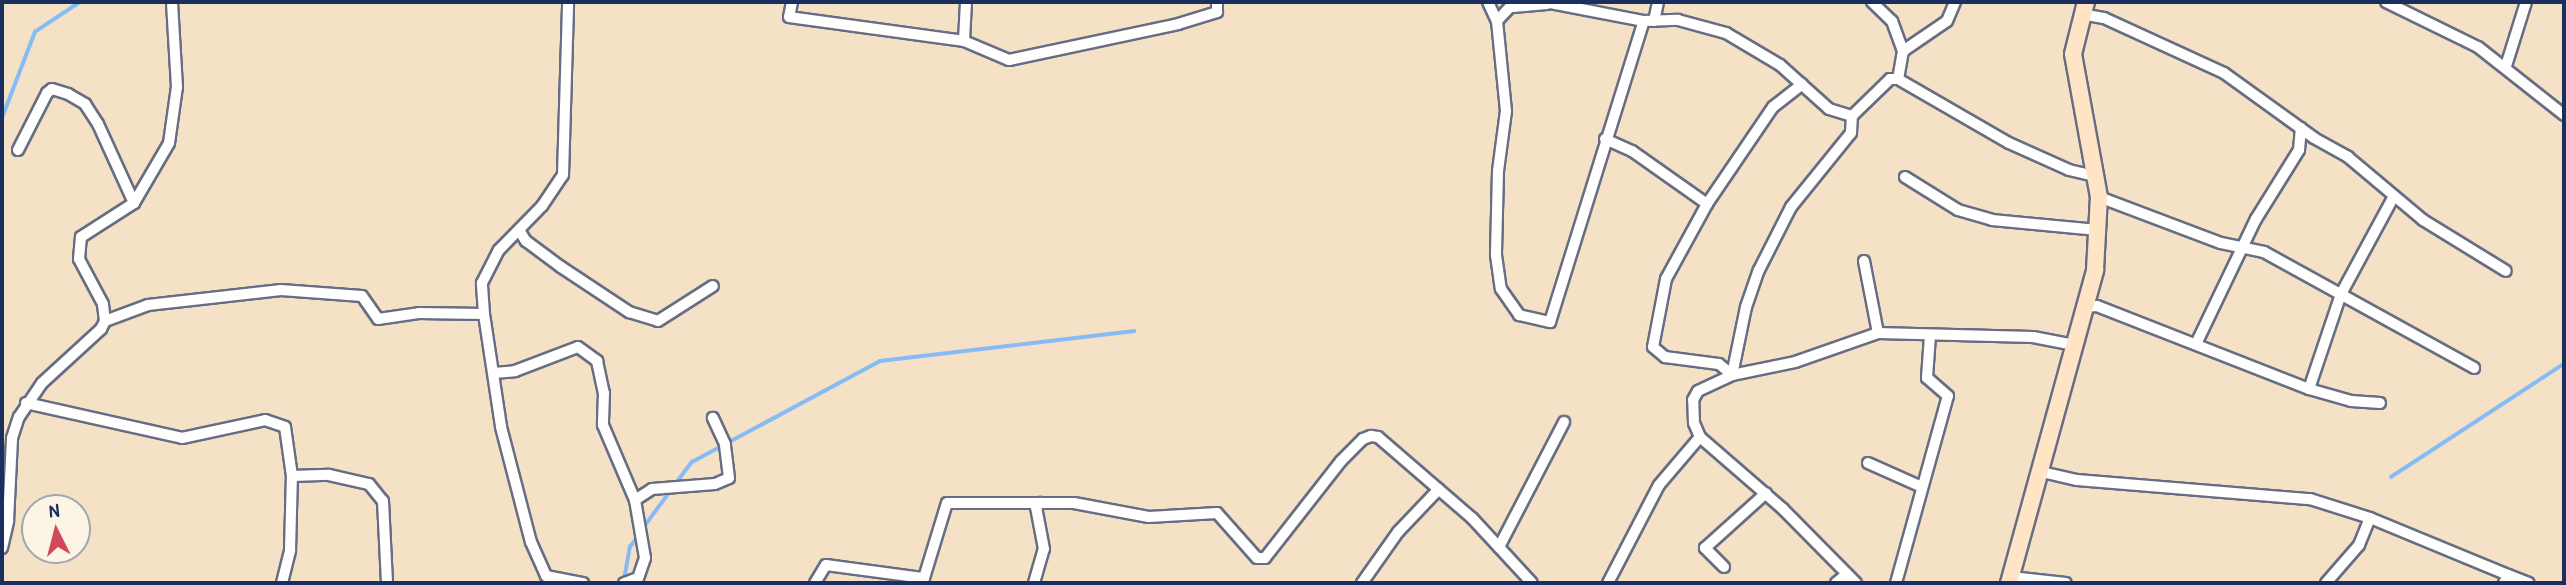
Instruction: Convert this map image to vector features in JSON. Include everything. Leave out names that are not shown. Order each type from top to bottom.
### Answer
[{"type":"street","points":[[2,548],[12,438],[26,403],[102,329],[103,304],[81,267],[78,249],[81,237],[134,203],[169,142],[177,88],[172,2]]},
{"type":"street","points":[[568,2],[563,175],[519,230],[499,250],[482,283],[484,314],[512,477],[546,576],[583,583]]},
{"type":"street","points":[[792,2],[789,17],[964,41],[1009,60],[1178,24],[1217,12],[1217,2]]},
{"type":"street","points":[[964,41],[966,2]]},
{"type":"street","points":[[1488,2],[1497,20],[1506,111],[1498,171],[1496,255],[1502,289],[1519,316],[1550,322],[1576,251],[1581,214],[1605,139],[1658,2]]},
{"type":"street","points":[[1872,2],[1892,20],[1903,51],[1898,79]]},
{"type":"street","points":[[1903,51],[1947,22],[1955,2]]},
{"type":"street","points":[[2386,2],[2461,37],[2506,66],[2564,115]]},
{"type":"street","points":[[2506,66],[2526,2]]},
{"type":"street","points":[[1497,20],[1510,8],[1546,3],[1649,21],[1678,20],[1726,33],[1762,52],[1829,109],[1852,116]]},
{"type":"street","points":[[2066,583],[2010,580],[2042,472],[2095,270],[2099,197],[2075,83],[2073,54],[2083,8],[2224,73],[2347,157],[2432,226],[2506,271]]},
{"type":"street","points":[[1732,375],[1746,307],[1759,270],[1791,207],[1851,133],[1852,116],[1891,79],[1898,79],[2009,144],[2069,170],[2096,176]]},
{"type":"street","points":[[1732,375],[1719,363],[1665,357],[1653,347],[1667,279],[1707,204],[1773,107],[1802,84]]},
{"type":"street","points":[[18,150],[47,93],[52,89],[68,94],[85,104],[98,124],[134,203]]},
{"type":"street","points":[[2196,344],[2241,247],[2299,150],[2301,128]]},
{"type":"street","points":[[1605,139],[1632,151],[1707,204]]},
{"type":"street","points":[[1905,177],[1958,210],[1992,220],[2098,230]]},
{"type":"street","points":[[2309,389],[2341,294],[2394,195]]},
{"type":"street","points":[[2099,197],[2241,247],[2264,252],[2474,368]]},
{"type":"street","points":[[519,230],[526,241],[629,312],[658,321],[713,286]]},
{"type":"street","points":[[1864,261],[1878,333]]},
{"type":"street","points":[[104,321],[148,305],[281,290],[362,296],[378,319],[419,313],[484,314]]},
{"type":"street","points":[[2085,307],[2097,306],[2309,389],[2351,401],[2379,403]]},
{"type":"street","points":[[1856,583],[1766,493],[1700,437],[1694,423],[1693,400],[1698,391],[1732,375],[1796,362],[1878,333],[2033,337],[2074,345]]},
{"type":"street","points":[[1896,583],[1948,396],[1927,378],[1930,335]]},
{"type":"street","points":[[494,373],[515,371],[578,347],[597,361],[604,393],[603,425],[635,500],[645,558],[638,578],[624,583]]},
{"type":"street","points":[[26,403],[182,438],[265,420],[285,427],[292,476],[290,550],[282,583]]},
{"type":"street","points":[[635,500],[652,489],[715,484],[729,478],[725,444],[713,418]]},
{"type":"street","points":[[1499,547],[1563,422]]},
{"type":"street","points":[[814,583],[826,565],[924,578],[947,502],[1074,503],[1149,517],[1217,513],[1257,558],[1265,558],[1363,439],[1378,437],[1439,489],[1499,547],[1526,582]]},
{"type":"street","points":[[1608,583],[1659,485],[1700,437]]},
{"type":"street","points":[[1868,463],[1922,486]]},
{"type":"street","points":[[2042,472],[2077,480],[2310,499],[2370,518],[2506,579],[2529,583]]},
{"type":"street","points":[[292,476],[329,475],[369,484],[383,501],[387,583]]},
{"type":"street","points":[[1362,583],[1398,532],[1439,489]]},
{"type":"street","points":[[1724,567],[1705,548],[1766,493]]},
{"type":"street","points":[[1034,583],[1044,549],[1036,507],[1040,503]]},
{"type":"street","points":[[2326,583],[2358,545],[2370,518]]},
{"type":"street","points":[[1836,583],[1847,574]]},
{"type":"waterway","points":[[2,118],[35,32],[80,2]]},
{"type":"waterway","points":[[676,483],[692,462],[880,361],[1134,331]]},
{"type":"waterway","points":[[2391,477],[2564,364]]},
{"type":"waterway","points":[[643,528],[672,489]]},
{"type":"waterway","points":[[624,580],[630,547],[639,535]]}]
